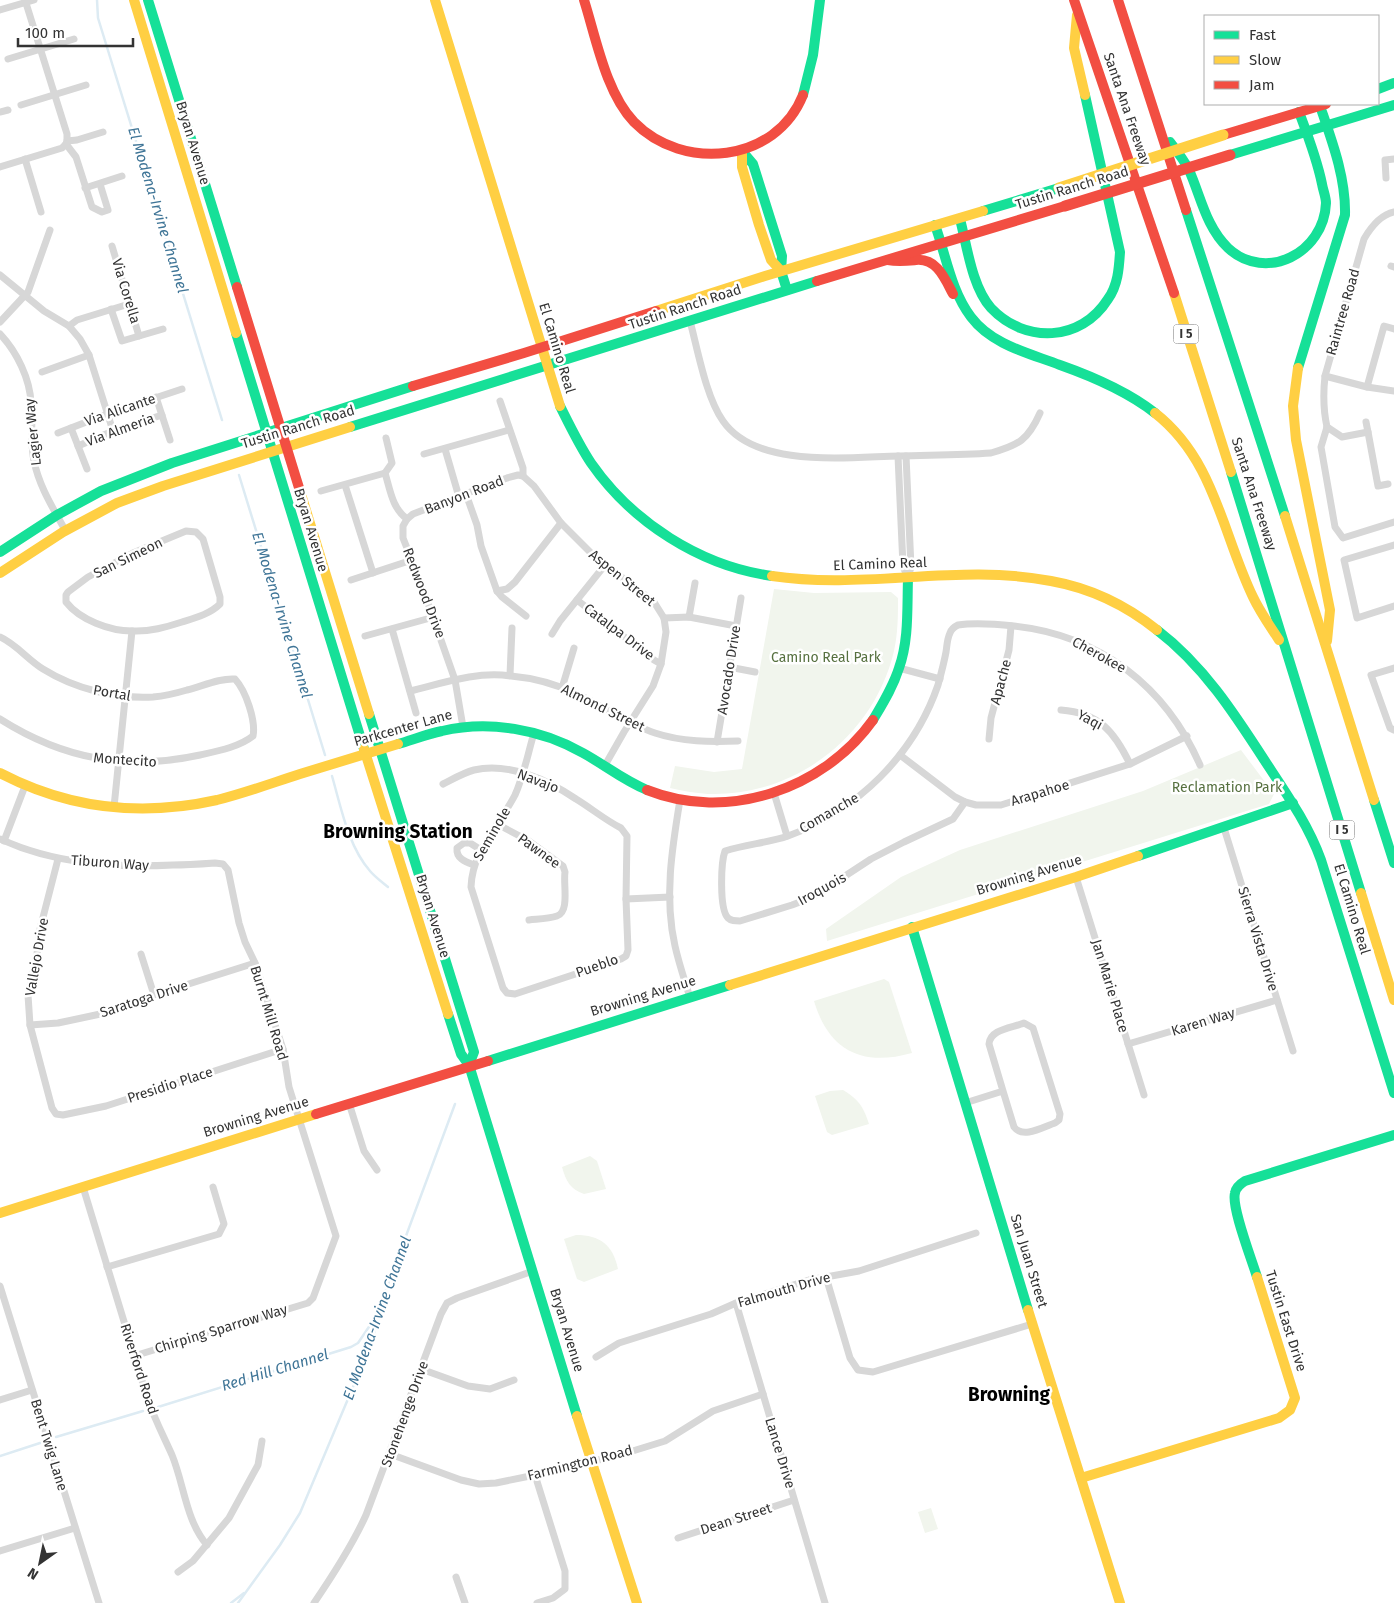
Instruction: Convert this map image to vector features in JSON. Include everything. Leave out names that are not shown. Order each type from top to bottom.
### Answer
[{"type":"main road","name":"Bryan Avenue","points":[[134,0],[366,754],[461,1054],[470,1065],[637,1603]]},
{"type":"main road","name":"Bryan Avenue","points":[[148,0],[474,1052],[470,1065]]},
{"type":"main road","name":"El Camino Real","points":[[435,0],[558,403],[588,458],[598,472],[635,511],[667,536],[716,561],[755,573],[776,577],[825,581],[997,574],[1033,577],[1072,586],[1123,608],[1141,618],[1171,641],[1191,659],[1209,680],[1250,737],[1293,803],[1316,845],[1394,1093]]},
{"type":"main road","points":[[584,0],[616,97],[632,121],[656,141],[673,150],[710,155],[742,151],[778,131],[798,107],[806,84],[820,20],[820,0]]},
{"type":"main road","name":"Santa Ana Freeway","points":[[1118,0],[1394,863]]},
{"type":"main road","points":[[960,219],[978,284],[986,302],[1000,317],[1021,330],[1036,334],[1051,334],[1073,329],[1094,316],[1105,306],[1113,293],[1119,276],[1120,252],[1074,48],[1076,5]]},
{"type":"main road","name":"Santa Ana Freeway","points":[[1076,5],[1209,403],[1394,1000]]},
{"type":"main road","points":[[1379,89],[1394,84]]},
{"type":"main road","name":"Tustin Ranch Road","points":[[0,552],[57,515],[102,491],[172,463],[781,271],[960,219],[1323,105]]},
{"type":"main road","points":[[1323,105],[1345,199],[1345,212],[1341,232],[1299,361],[1293,406],[1296,440],[1330,610],[1327,649]]},
{"type":"main road","name":"Tustin Ranch Road","points":[[0,573],[65,530],[101,510],[137,496],[272,451],[787,290],[1394,105]]},
{"type":"main road","points":[[1159,127],[1184,161],[1216,236],[1229,249],[1244,259],[1269,264],[1283,262],[1302,251],[1314,238],[1321,223],[1326,203],[1321,177],[1299,112]]},
{"type":"main road","points":[[742,151],[742,167],[759,226],[771,260],[781,271],[787,290]]},
{"type":"main road","points":[[935,225],[962,300],[974,320]]},
{"type":"main road","points":[[888,260],[900,263],[922,260],[934,266],[943,275],[962,310],[990,335],[1007,345],[1061,364],[1128,394],[1156,412],[1192,452],[1207,479],[1251,594],[1290,660]]},
{"type":"main road","name":"Parkcenter Lane","points":[[0,773],[25,786],[64,799],[114,807],[165,808],[205,802],[238,794],[442,731],[463,727],[496,726],[534,732],[568,745],[586,754],[620,777],[648,790],[680,800],[732,802],[749,800],[794,786],[818,773],[851,747],[870,725],[879,712],[899,668],[905,637],[908,579]]},
{"type":"main road","name":"Browning Avenue","points":[[0,1213],[1076,876],[1224,828],[1293,803]]},
{"type":"main road","name":"San Juan Street","points":[[912,927],[1032,1324],[1120,1603]]},
{"type":"main road","name":"Tustin East Drive","points":[[1081,1478],[1279,1418],[1288,1413],[1294,1406],[1295,1398],[1238,1216],[1234,1202],[1235,1190],[1245,1181],[1394,1135]]},
{"type":"street","points":[[0,10],[25,1],[34,0]]},
{"type":"street","points":[[25,1],[54,95],[66,142],[76,157],[92,206],[102,212],[108,210],[100,184]]},
{"type":"street","points":[[8,59],[74,39]]},
{"type":"street","points":[[21,106],[86,85]]},
{"type":"street","points":[[0,167],[62,148],[66,142],[103,132]]},
{"type":"street","points":[[25,159],[41,212]]},
{"type":"street","points":[[1386,178],[1384,160],[1394,159]]},
{"type":"street","points":[[85,188],[122,176]]},
{"type":"street","name":"Raintree Road","points":[[1394,212],[1388,214],[1370,228],[1364,240],[1325,376],[1323,393],[1327,427],[1322,447],[1335,527],[1343,538],[1394,522]]},
{"type":"street","points":[[0,322],[30,287],[50,230]]},
{"type":"street","name":"Via Corella","points":[[112,246],[139,336]]},
{"type":"street","points":[[0,275],[44,311],[69,326],[80,339],[89,355],[114,431]]},
{"type":"street","points":[[69,326],[77,320],[129,304]]},
{"type":"street","points":[[111,309],[122,342],[163,329]]},
{"type":"street","points":[[690,321],[714,406],[724,424],[741,438],[758,448],[800,457],[824,459],[991,453],[1012,447],[1032,430],[1040,413]]},
{"type":"street","points":[[1367,387],[1384,326],[1394,329]]},
{"type":"street","name":"Lagier Way","points":[[0,334],[16,356],[26,378],[31,400],[34,460],[44,490],[65,530]]},
{"type":"street","points":[[42,372],[89,355]]},
{"type":"street","points":[[1325,376],[1367,387],[1394,391]]},
{"type":"street","name":"Via Alicante","points":[[58,432],[182,389]]},
{"type":"street","points":[[156,397],[170,440]]},
{"type":"street","name":"Aspen Street","points":[[500,401],[523,468],[523,476],[534,486],[561,524],[605,565],[654,602],[664,618],[666,632],[661,664],[654,686],[630,722],[604,767]]},
{"type":"street","name":"Via Almeria","points":[[78,446],[114,431],[162,415]]},
{"type":"street","points":[[1366,422],[1378,486],[1388,484]]},
{"type":"street","points":[[1327,427],[1342,437],[1368,432]]},
{"type":"street","points":[[71,428],[87,469]]},
{"type":"street","points":[[424,454],[509,430]]},
{"type":"street","points":[[321,491],[385,473],[392,463],[386,438]]},
{"type":"street","points":[[445,449],[462,495],[477,525],[483,555],[497,591],[526,616]]},
{"type":"street","name":"Parkcenter Lane","points":[[902,456],[903,566],[908,579]]},
{"type":"street","points":[[385,473],[394,504],[401,515],[407,519]]},
{"type":"street","name":"Banyon Road","points":[[407,519],[413,514],[507,478],[518,475],[523,476]]},
{"type":"street","points":[[345,484],[373,573]]},
{"type":"street","name":"Redwood Drive","points":[[407,519],[402,532],[456,680],[463,727]]},
{"type":"street","points":[[497,591],[507,589],[515,582],[561,524]]},
{"type":"street","name":"San Simeon","points":[[186,531],[196,532],[203,540],[220,597],[220,604],[214,610],[192,619],[158,629],[132,631],[99,624],[85,617],[66,602],[66,594],[75,585],[133,553],[186,531]]},
{"type":"street","points":[[1394,545],[1344,560],[1357,618],[1394,606]]},
{"type":"street","points":[[350,580],[412,560]]},
{"type":"street","points":[[552,634],[605,565]]},
{"type":"street","points":[[689,617],[695,583]]},
{"type":"street","name":"Avocado Drive","points":[[717,742],[741,598]]},
{"type":"street","name":"Catalpa Drive","points":[[577,600],[661,664]]},
{"type":"street","points":[[365,636],[434,617]]},
{"type":"street","points":[[664,618],[689,617],[736,626]]},
{"type":"street","name":"Cherokee","points":[[954,628],[963,624],[1011,626],[1040,630],[1066,637],[1090,647],[1130,672],[1160,701],[1186,736],[1200,765]]},
{"type":"street","name":"Apache","points":[[989,739],[992,718],[1010,650],[1011,626]]},
{"type":"street","points":[[510,675],[512,628]]},
{"type":"street","name":"Comanche","points":[[725,851],[787,836],[843,808],[876,782],[900,755],[918,729],[930,706],[940,679],[950,633],[954,628]]},
{"type":"street","points":[[392,629],[416,713]]},
{"type":"street","points":[[114,807],[132,631]]},
{"type":"street","name":"Portal","points":[[0,637],[8,640],[43,669],[62,679],[93,691],[124,696],[155,697],[186,691],[226,678],[235,679],[242,686],[255,727],[253,736]]},
{"type":"street","points":[[562,688],[574,648]]},
{"type":"street","points":[[729,667],[755,672]]},
{"type":"street","points":[[899,668],[940,679]]},
{"type":"street","points":[[1392,729],[1372,675],[1394,668]]},
{"type":"street","name":"Almond Street","points":[[410,691],[477,675],[510,675],[539,680],[562,688],[658,734],[702,742],[738,741]]},
{"type":"street","name":"Yaqi","points":[[1061,710],[1078,711],[1105,726],[1116,738],[1130,764]]},
{"type":"street","name":"Montecito","points":[[0,719],[29,736],[71,753],[88,758],[118,762],[159,762],[184,759],[245,742],[253,736]]},
{"type":"street","name":"Seminole","points":[[507,993],[503,988],[471,887],[472,874],[481,850],[515,795],[534,732]]},
{"type":"street","name":"Arapahoe","points":[[900,755],[955,797],[965,802],[976,805],[1001,805],[1130,764],[1186,736]]},
{"type":"street","name":"Navajo","points":[[442,784],[479,769],[492,768],[523,773],[567,793],[625,832]]},
{"type":"street","points":[[2,840],[25,786]]},
{"type":"street","points":[[774,793],[787,836]]},
{"type":"street","points":[[680,800],[671,859],[670,897],[675,946],[690,998]]},
{"type":"street","name":"Iroquois","points":[[725,851],[722,864],[723,905],[728,918],[740,921],[814,897],[871,860],[904,842],[954,820],[965,802]]},
{"type":"street","name":"Pawnee","points":[[497,824],[529,841],[563,866],[565,907],[562,913],[558,916],[529,920]]},
{"type":"street","name":"Sierra Vista Drive","points":[[1224,828],[1293,1051]]},
{"type":"street","name":"Pueblo","points":[[507,993],[514,994],[626,956],[628,950],[626,899],[627,836],[625,832]]},
{"type":"street","name":"Tiburon Way","points":[[2,840],[58,859],[97,865],[138,867],[215,862],[223,864]]},
{"type":"street","points":[[474,865],[459,857],[457,853],[458,848],[464,843],[470,843],[481,850]]},
{"type":"street","name":"Vallejo Drive","points":[[56,1114],[52,1108],[30,1025],[28,995],[37,954],[40,929],[58,859]]},
{"type":"street","name":"Burnt Mill Road","points":[[223,864],[228,870],[245,942],[255,963],[283,1049],[289,1087],[336,1236],[313,1298],[308,1303]]},
{"type":"street","name":"Jan Marie Place","points":[[1076,876],[1144,1095]]},
{"type":"street","points":[[626,899],[670,897]]},
{"type":"street","points":[[141,954],[154,995]]},
{"type":"street","name":"Saratoga Drive","points":[[30,1025],[58,1023],[105,1013],[154,995],[255,963]]},
{"type":"street","name":"Karen Way","points":[[1128,1044],[1277,1000]]},
{"type":"street","points":[[1024,1024],[1029,1025],[1033,1028],[1060,1114],[1059,1120],[1023,1133],[1017,1132],[1003,1091],[989,1044],[989,1038],[993,1034],[1024,1024]]},
{"type":"street","name":"Presidio Place","points":[[56,1114],[63,1115],[106,1106],[283,1049]]},
{"type":"street","points":[[965,1103],[1003,1091]]},
{"type":"street","points":[[349,1103],[364,1151],[377,1170]]},
{"type":"street","name":"Riverford Road","points":[[82,1187],[153,1415],[172,1456],[195,1526],[207,1545]]},
{"type":"street","points":[[107,1267],[219,1234],[224,1224],[213,1187]]},
{"type":"street","name":"Falmouth Drive","points":[[596,1357],[619,1343],[711,1314],[736,1303],[809,1280],[859,1271],[976,1233]]},
{"type":"street","name":"Stonehenge Drive","points":[[314,1603],[357,1535],[390,1454],[441,1314],[447,1303],[533,1271]]},
{"type":"street","points":[[826,1277],[850,1358],[858,1370],[873,1372],[1032,1324]]},
{"type":"street","name":"Bent Twig Lane","points":[[0,1286],[99,1603]]},
{"type":"street","name":"Chirping Sparrow Way","points":[[134,1356],[308,1303]]},
{"type":"street","name":"Lance Drive","points":[[736,1303],[825,1603]]},
{"type":"street","points":[[421,1369],[468,1386],[483,1388],[490,1388],[514,1380]]},
{"type":"street","points":[[0,1400],[32,1390]]},
{"type":"street","name":"Farmington Road","points":[[390,1454],[461,1480],[479,1484],[496,1483],[535,1475],[573,1464],[610,1458],[665,1441],[713,1411],[763,1394]]},
{"type":"street","points":[[178,1572],[193,1561],[229,1518],[258,1465],[262,1441]]},
{"type":"street","points":[[535,1475],[565,1571],[565,1589],[554,1598],[536,1603]]},
{"type":"street","name":"Dean Street","points":[[678,1538],[794,1500]]},
{"type":"street","points":[[0,1551],[75,1528]]},
{"type":"street","points":[[456,1577],[465,1603]]},
{"type":"green space","name":"Camino Real Park","points":[[774,589],[814,593],[891,592],[898,598],[897,631],[894,651],[884,682],[869,710],[849,734],[826,756],[800,772],[771,785],[740,792],[708,794],[670,788],[675,766],[714,772],[742,769]]},
{"type":"green space","name":"Reclamation Park","points":[[1241,750],[1274,794],[1269,804],[827,941],[826,929],[901,877],[960,850],[1143,791]]},
{"type":"green space","points":[[884,979],[889,982],[912,1053],[878,1058],[863,1056],[850,1051],[838,1043],[820,1018],[814,1001]]},
{"type":"green space","points":[[843,1090],[860,1104],[869,1124],[832,1135],[827,1132],[815,1096],[830,1091]]},
{"type":"green space","points":[[590,1156],[597,1161],[606,1189],[584,1194],[575,1190],[569,1184],[562,1167]]},
{"type":"green space","points":[[576,1235],[599,1239],[604,1243],[613,1254],[618,1269],[584,1282],[577,1279],[564,1239]]},
{"type":"green space","points":[[931,1508],[938,1529],[925,1533],[918,1512]]},
{"type":"waterway","name":"El Modena-Irvine Channel","points":[[97,0],[98,18],[222,420]]},
{"type":"waterway","name":"El Modena-Irvine Channel","points":[[239,475],[325,755]]},
{"type":"waterway","name":"El Modena-Irvine Channel","points":[[332,776],[346,826],[356,850],[370,871],[388,887]]},
{"type":"waterway","name":"El Modena-Irvine Channel","points":[[238,1603],[280,1545],[300,1513],[369,1349],[374,1334],[377,1314],[455,1104]]},
{"type":"waterway","name":"Red Hill Channel","points":[[158,1407],[351,1347],[358,1343],[377,1315]]},
{"type":"waterway","name":"Red Hill Channel","points":[[56,1437],[143,1411]]},
{"type":"waterway","name":"Red Hill Channel","points":[[0,1456],[40,1443]]},
{"type":"waterway","name":"El Modena-Irvine Channel","points":[[231,1603],[244,1593]]},
{"type":"traffic: fast","points":[[148,0],[237,287]]},
{"type":"traffic: fast","points":[[803,95],[813,55],[820,0]]},
{"type":"traffic: fast","points":[[1379,89],[1394,83]]},
{"type":"traffic: fast","points":[[960,219],[971,266],[979,289],[991,308],[1005,320],[1020,328],[1052,333],[1068,330],[1083,324],[1097,313],[1114,288],[1120,252],[1085,95]]},
{"type":"traffic: fast","points":[[1230,155],[1394,105]]},
{"type":"traffic: fast","points":[[1298,368],[1345,215],[1341,173],[1320,106]]},
{"type":"traffic: fast","points":[[1170,142],[1189,170],[1209,221],[1220,240],[1243,258],[1259,263],[1275,262],[1290,257],[1304,248],[1315,236],[1323,221],[1326,203],[1315,157],[1299,112]]},
{"type":"traffic: fast","points":[[742,151],[753,164],[782,256],[781,271],[787,290]]},
{"type":"traffic: fast","points":[[983,211],[1059,188]]},
{"type":"traffic: fast","points":[[1186,210],[1285,516]]},
{"type":"traffic: fast","points":[[935,225],[958,296],[971,317],[989,335],[1024,352],[1110,385],[1155,413]]},
{"type":"traffic: fast","points":[[350,427],[817,281]]},
{"type":"traffic: fast","points":[[236,333],[364,749]]},
{"type":"traffic: fast","points":[[0,552],[57,515],[101,491],[172,463],[413,386]]},
{"type":"traffic: fast","points":[[560,406],[591,463],[626,504],[647,522],[670,538],[719,562],[745,571],[772,576]]},
{"type":"traffic: fast","points":[[1231,472],[1361,893]]},
{"type":"traffic: fast","points":[[873,720],[897,675],[902,657],[907,624],[908,579]]},
{"type":"traffic: fast","points":[[1157,630],[1189,658],[1217,691],[1242,725],[1310,834],[1321,860],[1394,1093]]},
{"type":"traffic: fast","points":[[369,714],[474,1052],[469,1065]]},
{"type":"traffic: fast","points":[[398,744],[436,732],[460,728],[478,726],[514,729],[550,738],[567,745],[647,790]]},
{"type":"traffic: fast","points":[[1374,800],[1394,863]]},
{"type":"traffic: fast","points":[[1138,856],[1293,803]]},
{"type":"traffic: fast","points":[[912,927],[1028,1310]]},
{"type":"traffic: fast","points":[[488,1061],[730,985]]},
{"type":"traffic: fast","points":[[448,1014],[461,1054],[469,1065],[577,1416]]},
{"type":"traffic: fast","points":[[1257,1277],[1236,1210],[1235,1193],[1238,1186],[1245,1181],[1394,1135]]},
{"type":"traffic: slow","points":[[134,0],[236,333]]},
{"type":"traffic: slow","points":[[435,0],[560,406]]},
{"type":"traffic: slow","points":[[1077,15],[1074,48],[1085,95]]},
{"type":"traffic: slow","points":[[1059,188],[1223,135]]},
{"type":"traffic: slow","points":[[742,151],[742,167],[759,225],[771,260],[781,271]]},
{"type":"traffic: slow","points":[[656,311],[765,276],[983,211]]},
{"type":"traffic: slow","points":[[1174,293],[1231,472]]},
{"type":"traffic: slow","points":[[1298,368],[1293,406],[1296,440],[1330,610],[1327,641]]},
{"type":"traffic: slow","points":[[1155,413],[1175,432],[1191,453],[1204,475],[1215,499],[1242,573],[1262,614],[1279,640]]},
{"type":"traffic: slow","points":[[0,573],[63,532],[117,503],[163,486],[350,427]]},
{"type":"traffic: slow","points":[[300,491],[369,714]]},
{"type":"traffic: slow","points":[[1285,516],[1374,800]]},
{"type":"traffic: slow","points":[[772,576],[842,580],[947,575],[1017,576],[1066,584],[1094,593],[1133,613],[1157,630]]},
{"type":"traffic: slow","points":[[0,773],[52,795],[79,802],[133,808],[161,808],[217,800],[398,744]]},
{"type":"traffic: slow","points":[[364,749],[448,1014]]},
{"type":"traffic: slow","points":[[730,985],[1138,856]]},
{"type":"traffic: slow","points":[[1361,893],[1394,1000]]},
{"type":"traffic: slow","points":[[0,1213],[316,1114]]},
{"type":"traffic: slow","points":[[1081,1478],[1279,1418],[1290,1410],[1295,1398],[1257,1277]]},
{"type":"traffic: slow","points":[[1028,1310],[1120,1603]]},
{"type":"traffic: slow","points":[[577,1416],[637,1603]]},
{"type":"traffic: jam","points":[[584,0],[609,81],[624,110],[634,122],[654,138],[677,148],[702,153],[727,153],[751,147],[772,135],[790,118],[803,95]]},
{"type":"traffic: jam","points":[[1074,0],[1174,293]]},
{"type":"traffic: jam","points":[[1118,0],[1186,210]]},
{"type":"traffic: jam","points":[[1223,135],[1323,105]]},
{"type":"traffic: jam","points":[[1065,206],[1230,155]]},
{"type":"traffic: jam","points":[[817,281],[1065,206]]},
{"type":"traffic: jam","points":[[888,260],[923,260],[930,262],[947,282],[953,294]]},
{"type":"traffic: jam","points":[[237,287],[300,491]]},
{"type":"traffic: jam","points":[[413,386],[656,311]]},
{"type":"traffic: jam","points":[[647,790],[678,799],[709,802],[740,800],[771,793],[801,781],[828,765],[852,744],[873,720]]},
{"type":"traffic: jam","points":[[316,1114],[488,1061]]},
{"type":"district","name":"Browning Station","points":[[398,831]]},
{"type":"district","name":"Browning","points":[[1009,1394]]}]
